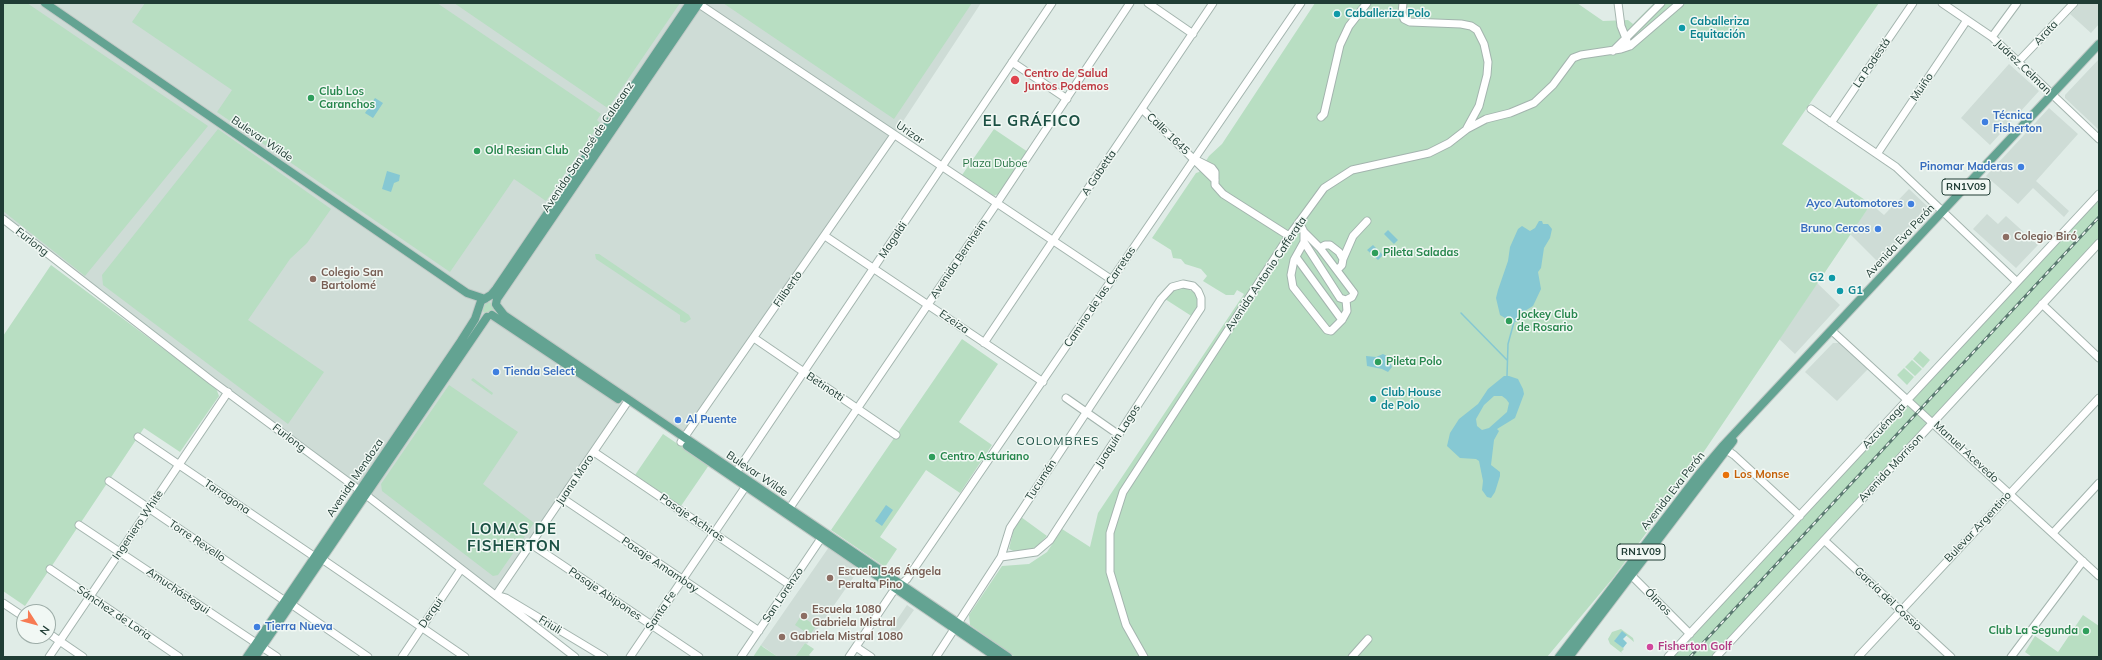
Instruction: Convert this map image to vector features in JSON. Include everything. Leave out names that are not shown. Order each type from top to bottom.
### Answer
[{"type":"main road","name":"Bulevar Wilde","points":[[45,3],[467,293],[486,298]]},
{"type":"main road","name":"Avenida San José de Calasanz","points":[[486,298],[500,283],[690,3]]},
{"type":"main road","name":"Avenida San José de Calasanz","points":[[497,305],[497,299],[698,3]]},
{"type":"main road","name":"Avenida Eva Perón","points":[[1569,657],[1629,573],[1725,448],[1750,418],[2099,44]]},
{"type":"main road","name":"Bulevar Wilde","points":[[467,293],[479,310]]},
{"type":"main road","points":[[486,298],[493,300],[497,305]]},
{"type":"main road","name":"Avenida Mendoza","points":[[247,657],[259,645],[363,492],[461,341],[479,310],[479,305],[486,298]]},
{"type":"main road","name":"Bulevar Wilde","points":[[497,305],[504,315],[734,475],[899,586],[956,626],[996,657]]},
{"type":"main road","name":"Avenida Mendoza","points":[[363,492],[497,305]]},
{"type":"main road","points":[[479,310],[490,316]]},
{"type":"main road","name":"Bulevar Wilde","points":[[490,316],[683,440]]},
{"type":"main road","name":"Bulevar Wilde","points":[[734,475],[746,486],[788,511]]},
{"type":"main road","name":"Avenida Eva Perón","points":[[1559,657],[1629,573]]},
{"type":"main road","name":"Bulevar Wilde","points":[[956,626],[1008,657]]},
{"type":"main road","name":"Avenida Mendoza","points":[[255,657],[259,645]]},
{"type":"street","name":"Urizar","points":[[698,3],[1112,280]]},
{"type":"street","name":"Magaldi","points":[[734,475],[1052,3]]},
{"type":"street","name":"Avenida Bernheim","points":[[788,511],[997,203],[1130,3]]},
{"type":"street","points":[[1148,3],[1193,34]]},
{"type":"street","name":"A Gabetta","points":[[984,343],[1213,3]]},
{"type":"street","name":"Camino de las Carretas","points":[[849,657],[899,586],[907,579],[1301,3]]},
{"type":"street","points":[[1321,117],[1324,114],[1340,45],[1349,26],[1367,3]]},
{"type":"street","points":[[1403,3],[1402,13],[1404,19],[1410,22],[1461,24],[1471,26],[1477,30],[1484,44],[1488,62],[1487,76],[1479,106],[1467,129]]},
{"type":"street","points":[[1618,3],[1621,26],[1630,46]]},
{"type":"street","points":[[1614,50],[1625,37],[1661,3]]},
{"type":"street","name":"Avenida Antonio Cafferata","points":[[1144,657],[1126,625],[1110,572],[1110,533],[1123,492],[1289,236],[1324,188],[1352,170],[1429,153],[1449,143],[1467,129],[1486,119],[1510,113],[1534,103],[1553,85],[1573,58],[1581,55],[1630,46],[1680,3]]},
{"type":"street","name":"La Podestá","points":[[1831,123],[1913,3]]},
{"type":"street","name":"Juárez Celman","points":[[1942,3],[1992,37],[2099,139]]},
{"type":"street","points":[[1992,37],[2017,3]]},
{"type":"street","name":"Arata","points":[[2018,62],[2074,3]]},
{"type":"street","name":"Muiño","points":[[1877,154],[1967,20]]},
{"type":"street","points":[[1012,62],[1067,99]]},
{"type":"street","points":[[1479,106],[1482,115],[1486,119]]},
{"type":"street","name":"Calle 1645","points":[[1142,109],[1214,180],[1218,190],[1289,236]]},
{"type":"street","points":[[1811,109],[1896,167],[2017,282]]},
{"type":"street","name":"Filiberto","points":[[683,440],[894,135]]},
{"type":"street","name":"Azcuénaga","points":[[1668,657],[2099,194]]},
{"type":"street","name":"Furlong","points":[[3,219],[228,392],[363,492],[496,595],[502,602],[575,657]]},
{"type":"street","points":[[1337,270],[1342,265],[1353,236],[1367,221]]},
{"type":"street","points":[[1299,222],[1304,232],[1320,248],[1354,293],[1352,298],[1346,300],[1340,298],[1304,242]]},
{"type":"street","points":[[1304,232],[1304,242],[1296,257],[1291,275],[1294,287],[1327,330],[1331,331],[1342,320],[1348,310],[1346,300]]},
{"type":"street","name":"Ezeiza","points":[[825,236],[1043,382]]},
{"type":"street","name":"Avenida Morrison","points":[[1719,656],[1824,540],[2099,243]]},
{"type":"street","points":[[1320,248],[1325,245],[1330,245],[1334,247],[1343,259]]},
{"type":"street","points":[[1296,257],[1342,320]]},
{"type":"street","name":"Tucumán","points":[[936,657],[1001,557],[1010,528],[1168,290],[1178,285],[1193,286]]},
{"type":"street","name":"Juaquín Lagos","points":[[1001,557],[1036,552],[1050,540],[1201,308],[1200,294],[1193,286]]},
{"type":"street","points":[[2042,304],[2099,358]]},
{"type":"street","name":"Manuel Acevedo","points":[[1831,330],[1908,399],[2099,576]]},
{"type":"street","name":"Betinotti","points":[[754,338],[896,435]]},
{"type":"street","name":"Ingeniero White","points":[[49,657],[228,392]]},
{"type":"street","points":[[1066,398],[1085,413],[1119,435]]},
{"type":"street","name":"Bulevar Argentino","points":[[1858,657],[2099,398]]},
{"type":"street","name":"Juana Moro","points":[[496,595],[626,404]]},
{"type":"street","name":"Tarragona","points":[[138,437],[465,657]]},
{"type":"street","points":[[1725,448],[1800,516]]},
{"type":"street","name":"Pasaje Achiras","points":[[594,452],[790,584]]},
{"type":"street","name":"Torre Revello","points":[[109,481],[368,657]]},
{"type":"street","points":[[2053,533],[2099,484]]},
{"type":"street","name":"Santa Fe","points":[[630,657],[746,486]]},
{"type":"street","name":"Pasaje Amambay","points":[[562,498],[759,631]]},
{"type":"street","name":"Amuchástegui","points":[[79,525],[277,657]]},
{"type":"street","name":"San Lorenzo","points":[[741,657],[823,535]]},
{"type":"street","name":"García del Cossio","points":[[1824,540],[1952,657]]},
{"type":"street","name":"Pasaje Abipones","points":[[531,544],[699,657]]},
{"type":"street","points":[[2011,657],[2083,561]]},
{"type":"street","name":"Sánchez de Loria","points":[[50,569],[179,657]]},
{"type":"street","name":"Derqui","points":[[402,657],[461,569]]},
{"type":"street","name":"Ólmos","points":[[1629,573],[1690,634]]},
{"type":"street","name":"Friuli","points":[[496,595],[506,598],[604,657]]},
{"type":"street","points":[[3,603],[16,612]]},
{"type":"street","points":[[56,638],[83,657]]},
{"type":"street","points":[[1352,657],[1368,639]]},
{"type":"street","points":[[856,647],[872,657]]},
{"type":"shaded area","points":[[3,3],[981,3],[894,135],[685,437],[629,400],[496,595],[3,219]]},
{"type":"shaded area","points":[[2080,3],[2099,3],[2099,24],[2091,33],[2070,14]]},
{"type":"shaded area","points":[[2099,59],[2099,130],[2065,98],[2065,95]]},
{"type":"shaded area","points":[[2009,64],[2039,91],[1990,145],[1961,118]]},
{"type":"shaded area","name":"Pinomar Maderas","points":[[2049,108],[2078,134],[2036,181],[2069,211],[2064,217],[2033,188],[2018,204],[1986,176]]},
{"type":"shaded area","points":[[1909,189],[1927,206],[1927,211],[1879,263],[1850,234],[1871,204],[1884,215]]},
{"type":"shaded area","name":"Colegio Biró","points":[[1987,214],[1998,224],[2006,216],[2038,245],[2016,268],[1973,229]]},
{"type":"shaded area","points":[[1817,283],[1840,305],[1795,354],[1779,339]]},
{"type":"shaded area","points":[[1833,343],[1840,343],[1868,369],[1837,401],[1805,372]]},
{"type":"shaded area","points":[[829,547],[860,568],[807,644],[805,643],[795,657],[778,657],[761,645]]},
{"type":"shaded area","points":[[907,605],[914,610],[896,635],[890,630]]},
{"type":"green space","points":[[3,3],[27,3],[208,126],[85,276],[3,211]]},
{"type":"green space","name":"Old Resian Club","points":[[145,3],[437,3],[601,114],[597,120],[600,123],[546,201],[514,179],[450,272],[217,112],[232,90],[132,22]]},
{"type":"green space","points":[[454,3],[680,3],[609,109]]},
{"type":"green space","points":[[723,3],[972,3],[894,119]]},
{"type":"green space","name":"Jockey Club de Rosario","points":[[1315,3],[1577,3],[1603,21],[1628,20],[1633,24],[1654,3],[1879,3],[1782,144],[1871,204],[1678,490],[1613,578],[1547,657],[1015,657],[970,625],[969,615],[1002,566],[1029,564],[1047,552],[1062,529],[1090,547],[1098,513],[1244,294],[1237,290],[1234,295],[1226,295],[1216,289],[1203,281],[1207,276],[1201,269],[1185,264],[1181,259],[1173,258],[1171,250],[1152,238],[1196,173],[1199,172],[1209,156],[1222,144]]},
{"type":"green space","points":[[218,129],[331,209],[307,243],[290,259],[248,320],[324,372],[288,424],[103,285],[102,275]]},
{"type":"green space","name":"Plaza Duboe","points":[[994,129],[1028,152],[1000,193],[994,196],[962,175]]},
{"type":"green space","points":[[2099,194],[2099,243],[1716,657],[1668,657]]},
{"type":"green space","points":[[595,254],[599,254],[689,315],[691,319],[685,323],[680,321],[680,315],[596,259]]},
{"type":"green space","points":[[51,265],[216,388],[219,396],[180,452],[144,428],[26,604],[22,604],[3,591],[3,336]]},
{"type":"green space","points":[[1185,287],[1196,294],[1198,300],[1199,306],[1193,317],[1165,299],[1173,289]]},
{"type":"green space","points":[[490,302],[493,303],[493,313],[486,314],[483,313],[482,306],[483,303]]},
{"type":"green space","name":"Centro Asturiano","points":[[962,339],[998,364],[959,422],[992,445],[960,493],[926,470],[880,537],[897,549],[885,567],[831,530]]},
{"type":"green space","points":[[1920,351],[1930,360],[1923,368],[1913,359]]},
{"type":"green space","points":[[1912,360],[1922,369],[1915,376],[1905,367]]},
{"type":"green space","points":[[1904,368],[1914,377],[1907,385],[1897,375]]},
{"type":"green space","points":[[473,378],[493,393],[492,395],[471,380]]},
{"type":"green space","points":[[449,385],[518,432],[483,484],[534,523],[498,575],[493,576],[382,491],[381,484]]},
{"type":"green space","points":[[663,434],[709,465],[681,506],[635,475]]},
{"type":"green space","points":[[1021,517],[1047,536],[1037,546],[1028,551],[1016,552],[1009,549],[1014,528]]},
{"type":"green space","name":"Club La Segunda","points":[[2083,615],[2099,626],[2099,657],[2032,657],[2025,652],[2035,636],[2058,652]]},
{"type":"green space","points":[[801,616],[816,626],[810,635],[795,625]]},
{"type":"green space","points":[[1621,629],[1633,638],[1634,642],[1622,632],[1615,640],[1624,649],[1621,652],[1623,654],[1610,644],[1608,639],[1612,632]]},
{"type":"green space","points":[[805,643],[814,649],[809,655],[812,657],[795,657]]},
{"type":"green space","points":[[761,645],[763,647],[778,657],[753,657]]},
{"type":"water","points":[[375,98],[383,103],[373,118],[365,113]]},
{"type":"water","points":[[387,171],[400,175],[399,181],[394,183],[391,192],[382,189]]},
{"type":"water","points":[[1539,221],[1542,221],[1543,224],[1548,224],[1552,229],[1550,238],[1544,248],[1541,268],[1538,272],[1541,289],[1533,306],[1520,314],[1517,322],[1510,321],[1500,315],[1496,298],[1508,261],[1510,247],[1518,229],[1522,226],[1530,231],[1535,228]]},
{"type":"water","name":"Pileta Saladas","points":[[1388,230],[1398,240],[1394,244],[1384,234]]},
{"type":"water","name":"Pileta Saladas","points":[[1373,245],[1383,255],[1378,260],[1367,250]]},
{"type":"water","name":"Pileta Polo","points":[[1383,354],[1387,356],[1392,367],[1388,372],[1382,369],[1367,366],[1366,356],[1376,357]]},
{"type":"water","points":[[1504,376],[1509,376],[1518,379],[1524,394],[1515,418],[1497,429],[1499,431],[1494,440],[1491,465],[1500,472],[1500,476],[1495,492],[1491,498],[1487,497],[1482,490],[1483,481],[1479,461],[1476,459],[1460,458],[1447,446],[1450,433],[1459,419],[1478,404],[1488,389]],"holes":[[[1494,396],[1502,396],[1509,403],[1507,412],[1489,428],[1482,430],[1477,426],[1476,419],[1484,405]]]},
{"type":"water","points":[[886,505],[893,510],[882,526],[875,521]]},
{"type":"water","points":[[1622,631],[1627,635],[1623,639],[1627,643],[1623,648],[1614,641]]},
{"type":"waterway","points":[[1461,313],[1507,360]]},
{"type":"waterway","points":[[1507,376],[1508,344],[1514,322]]},
{"type":"railway","points":[[1690,657],[2099,217]]},
{"type":"place","name":"Caballeriza Polo","points":[[1337,14]]},
{"type":"place","name":"Caballeriza Equitación","points":[[1682,28]]},
{"type":"place","name":"Centro de Salud Juntos Podemos","points":[[1015,80]]},
{"type":"place","name":"Club Los Caranchos","points":[[311,98]]},
{"type":"place","name":"Técnica Fisherton","points":[[1985,122]]},
{"type":"place","name":"Old Resian Club","points":[[477,151]]},
{"type":"place","name":"Pinomar Maderas","points":[[2021,167]]},
{"type":"place","name":"Ayco Automotores","points":[[1911,204]]},
{"type":"place","name":"Bruno Cercos","points":[[1878,229]]},
{"type":"place","name":"Colegio Biró","points":[[2006,237]]},
{"type":"place","name":"Pileta Saladas","points":[[1375,253]]},
{"type":"place","name":"G2","points":[[1832,278]]},
{"type":"place","name":"Colegio San Bartolomé","points":[[313,279]]},
{"type":"place","name":"G1","points":[[1840,291]]},
{"type":"place","name":"Jockey Club de Rosario","points":[[1509,321]]},
{"type":"place","name":"Pileta Polo","points":[[1378,362]]},
{"type":"place","name":"Tienda Select","points":[[496,372]]},
{"type":"place","name":"Club House de Polo","points":[[1373,399]]},
{"type":"place","name":"Al Puente","points":[[678,420]]},
{"type":"place","name":"Centro Asturiano","points":[[932,457]]},
{"type":"place","name":"Los Monse","points":[[1726,475]]},
{"type":"place","name":"Escuela 546 Ángela Peralta Pino","points":[[830,578]]},
{"type":"place","name":"Escuela 1080 Gabriela Mistral","points":[[804,616]]},
{"type":"place","name":"Tierra Nueva","points":[[257,627]]},
{"type":"place","name":"Club La Segunda","points":[[2086,631]]},
{"type":"place","name":"Gabriela Mistral 1080","points":[[782,637]]},
{"type":"place","name":"Fisherton Golf","points":[[1650,647]]},
{"type":"district","name":"EL GRÁFICO","points":[[1032,121]]},
{"type":"district","name":"COLOMBRES","points":[[1058,441]]},
{"type":"district","name":"LOMAS DE FISHERTON","points":[[514,538]]}]
